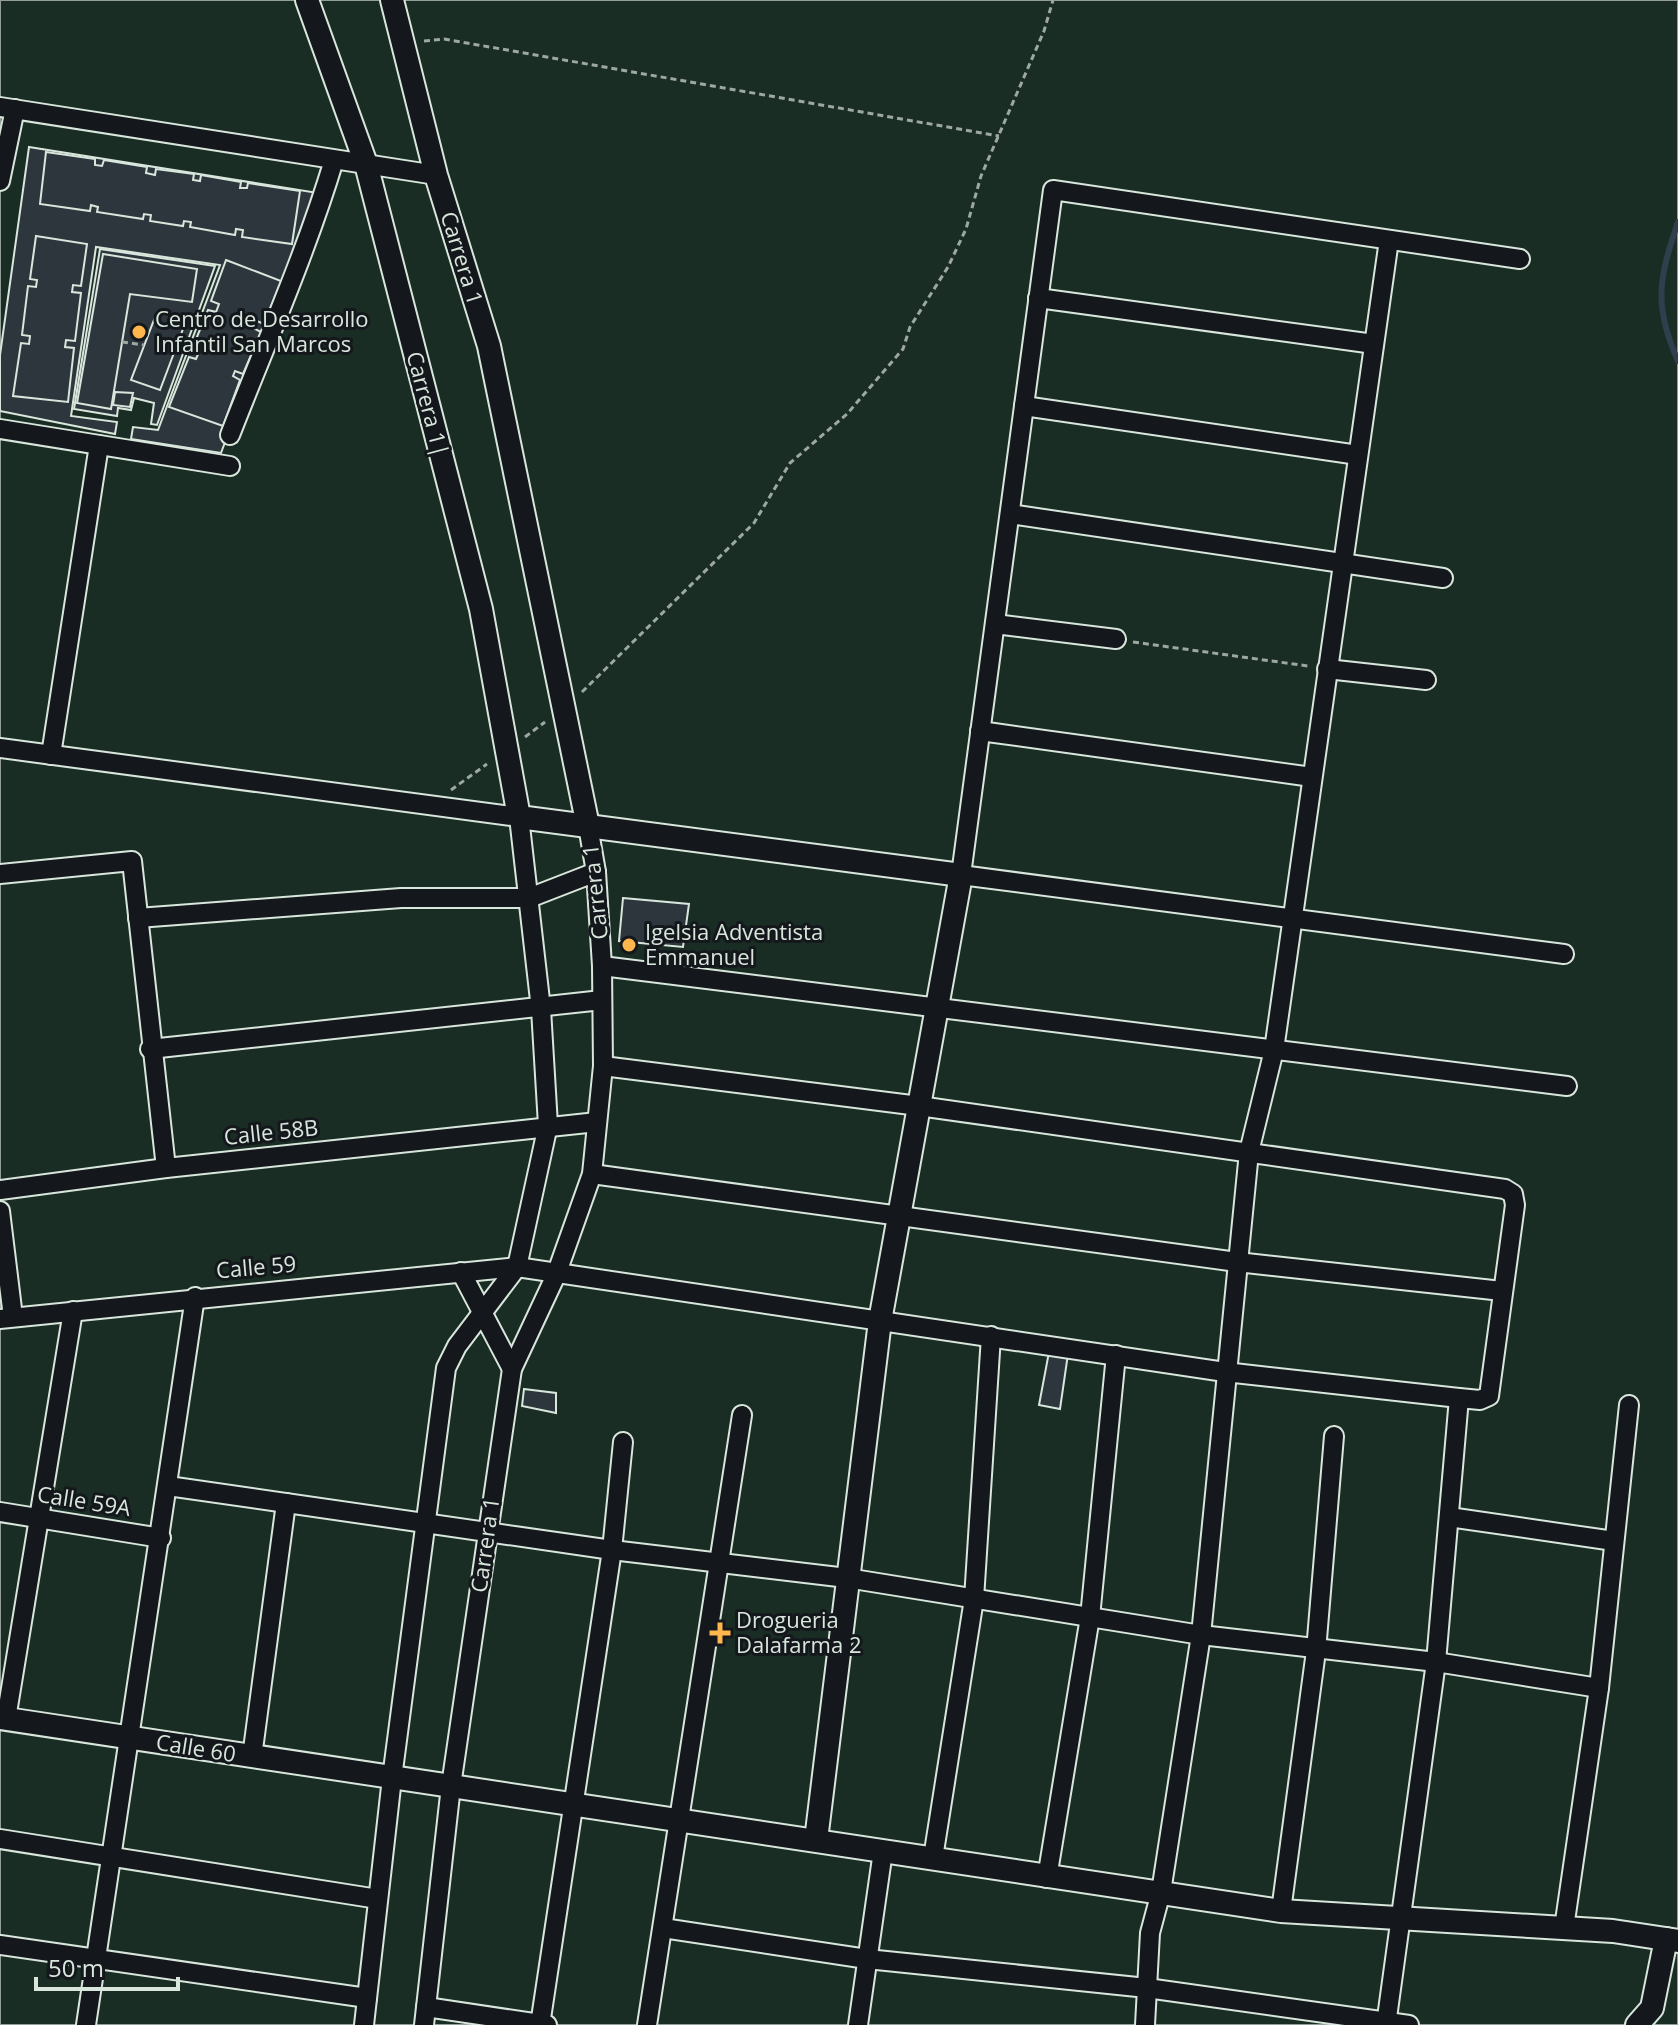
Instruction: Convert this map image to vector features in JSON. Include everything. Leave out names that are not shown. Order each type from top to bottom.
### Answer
[{"type":"street","name":"Carrera 1|","points":[[307,0],[366,164],[481,609],[519,817]]},
{"type":"street","name":"Carrera 1","points":[[392,0],[436,175],[489,346],[588,826],[596,872],[602,966],[603,1066],[592,1174],[556,1275],[512,1369],[451,1786],[425,2016]]},
{"type":"street","points":[[0,181],[8,108],[436,175]]},
{"type":"street","points":[[230,435],[291,278],[310,239],[334,160]]},
{"type":"street","points":[[816,1840],[880,1321],[961,875],[1053,190],[1520,259]]},
{"type":"street","points":[[1145,2025],[1150,1933],[1161,1892],[1201,1635],[1249,1152],[1274,1050],[1389,240]]},
{"type":"street","points":[[1038,298],[1374,344]]},
{"type":"street","points":[[1024,406],[1358,455]]},
{"type":"street","points":[[0,429],[230,466]]},
{"type":"street","points":[[51,755],[99,445]]},
{"type":"street","points":[[1010,514],[1443,578]]},
{"type":"street","points":[[995,624],[1116,639]]},
{"type":"street","points":[[1327,669],[1426,680]]},
{"type":"street","points":[[980,731],[1312,777]]},
{"type":"street","points":[[0,748],[1564,954]]},
{"type":"street","points":[[364,2025],[392,1778],[446,1368],[457,1346],[517,1267],[548,1125],[541,1009],[519,817]]},
{"type":"street","points":[[0,874],[132,861],[150,1049],[166,1168]]},
{"type":"street","points":[[138,918],[401,898],[529,898],[596,872]]},
{"type":"street","points":[[602,966],[1567,1086]]},
{"type":"street","points":[[150,1049],[602,1000]]},
{"type":"street","points":[[603,1066],[1249,1152],[1505,1189],[1513,1194],[1515,1205],[1489,1396],[1480,1400],[1459,1398],[1436,1662],[1386,2023]]},
{"type":"street","name":"Calle 58B","points":[[0,1190],[166,1168],[597,1122]]},
{"type":"street","points":[[592,1174],[1237,1262],[1502,1291]]},
{"type":"street","points":[[0,1211],[6,1318]]},
{"type":"street","name":"Calle 59","points":[[6,1318],[517,1267],[1225,1372],[1459,1398]]},
{"type":"street","points":[[461,1272],[512,1369]]},
{"type":"street","points":[[86,2025],[195,1297]]},
{"type":"street","points":[[3,1719],[73,1311]]},
{"type":"street","points":[[933,1858],[974,1599],[991,1336]]},
{"type":"street","points":[[1047,1878],[1090,1617],[1116,1355]]},
{"type":"street","points":[[1564,1928],[1599,1688],[1629,1405]]},
{"type":"street","points":[[647,2025],[742,1415]]},
{"type":"street","points":[[1281,1911],[1316,1651],[1334,1436]]},
{"type":"street","points":[[540,2024],[612,1550],[623,1442]]},
{"type":"street","points":[[168,1486],[486,1533],[847,1578],[1201,1635],[1316,1651],[1436,1662],[1599,1688]]},
{"type":"street","points":[[252,1757],[286,1503]]},
{"type":"street","name":"Calle 59A","points":[[0,1512],[161,1538]]},
{"type":"street","points":[[1449,1517],[1614,1541]]},
{"type":"street","name":"Calle 60","points":[[3,1719],[1281,1911],[1398,1921],[1564,1928],[1672,1940]]},
{"type":"street","points":[[0,1839],[378,1899]]},
{"type":"street","points":[[858,2025],[883,1851]]},
{"type":"street","points":[[663,1928],[867,1959],[1147,1988],[1409,2025]]},
{"type":"street","points":[[1637,2025],[1652,2008],[1672,1940]]},
{"type":"street","points":[[0,1945],[367,1998]]},
{"type":"street","points":[[425,2016],[547,2025]]},
{"type":"path","points":[[432,805],[508,751],[608,669],[754,523],[790,463],[847,414],[903,349],[910,327],[948,267],[966,229],[981,176],[1053,0]]},
{"type":"path","points":[[444,39],[999,136]]},
{"type":"path","points":[[122,342],[144,345]]},
{"type":"path","points":[[1116,639],[1327,669]]},
{"type":"green space","points":[[0,0],[1678,0],[1678,2025],[0,2025]]},
{"type":"building","points":[[29,147],[318,193],[221,453],[131,439],[133,427],[158,430],[220,265],[96,247],[71,416],[117,422],[115,434],[0,411],[0,355]]},
{"type":"building","points":[[46,152],[95,159],[95,165],[102,166],[104,160],[147,167],[146,173],[155,175],[156,169],[194,174],[193,180],[200,181],[201,175],[241,182],[240,188],[247,188],[248,183],[300,191],[292,244],[242,237],[243,230],[236,229],[235,235],[190,227],[191,222],[184,221],[183,226],[150,221],[151,215],[144,214],[143,219],[97,212],[98,207],[91,205],[90,211],[40,204]]},
{"type":"building","points":[[36,236],[87,244],[81,286],[73,285],[72,292],[81,293],[75,341],[66,340],[65,347],[74,348],[68,402],[13,396],[21,343],[29,344],[30,336],[22,335],[28,286],[36,287],[37,280],[30,279]]},
{"type":"building","name":"Centro de Desarrollo Infantil San Marcos","points":[[100,249],[215,266],[157,425],[151,424],[154,403],[134,398],[131,410],[118,408],[117,416],[74,409]]},
{"type":"building","points":[[103,254],[197,269],[192,302],[130,294],[111,409],[77,403]]},
{"type":"building","points":[[226,260],[281,281],[264,324],[257,321],[253,328],[261,332],[243,374],[235,371],[233,376],[240,380],[223,426],[169,407],[189,357],[196,359],[199,352],[192,349],[208,310],[216,312],[219,304],[211,301]]},
{"type":"building","points":[[157,312],[186,321],[160,390],[131,380]]},
{"type":"building","points":[[115,392],[133,393],[130,407],[113,405]]},
{"type":"building","points":[[623,898],[689,904],[683,947],[619,941]]},
{"type":"building","points":[[1049,1352],[1068,1354],[1060,1409],[1039,1405]]},
{"type":"building","points":[[524,1389],[556,1393],[556,1413],[522,1406]]},
{"type":"waterway","points":[[1678,222],[1666,259],[1662,292],[1665,324],[1678,361]]},
{"type":"place","name":"Centro de Desarrollo Infantil San Marcos","points":[[139,332]]},
{"type":"place","name":"Igelsia Adventista Emmanuel","points":[[629,945]]},
{"type":"place","name":"Drogueria Dalafarma 2","points":[[720,1633]]}]
